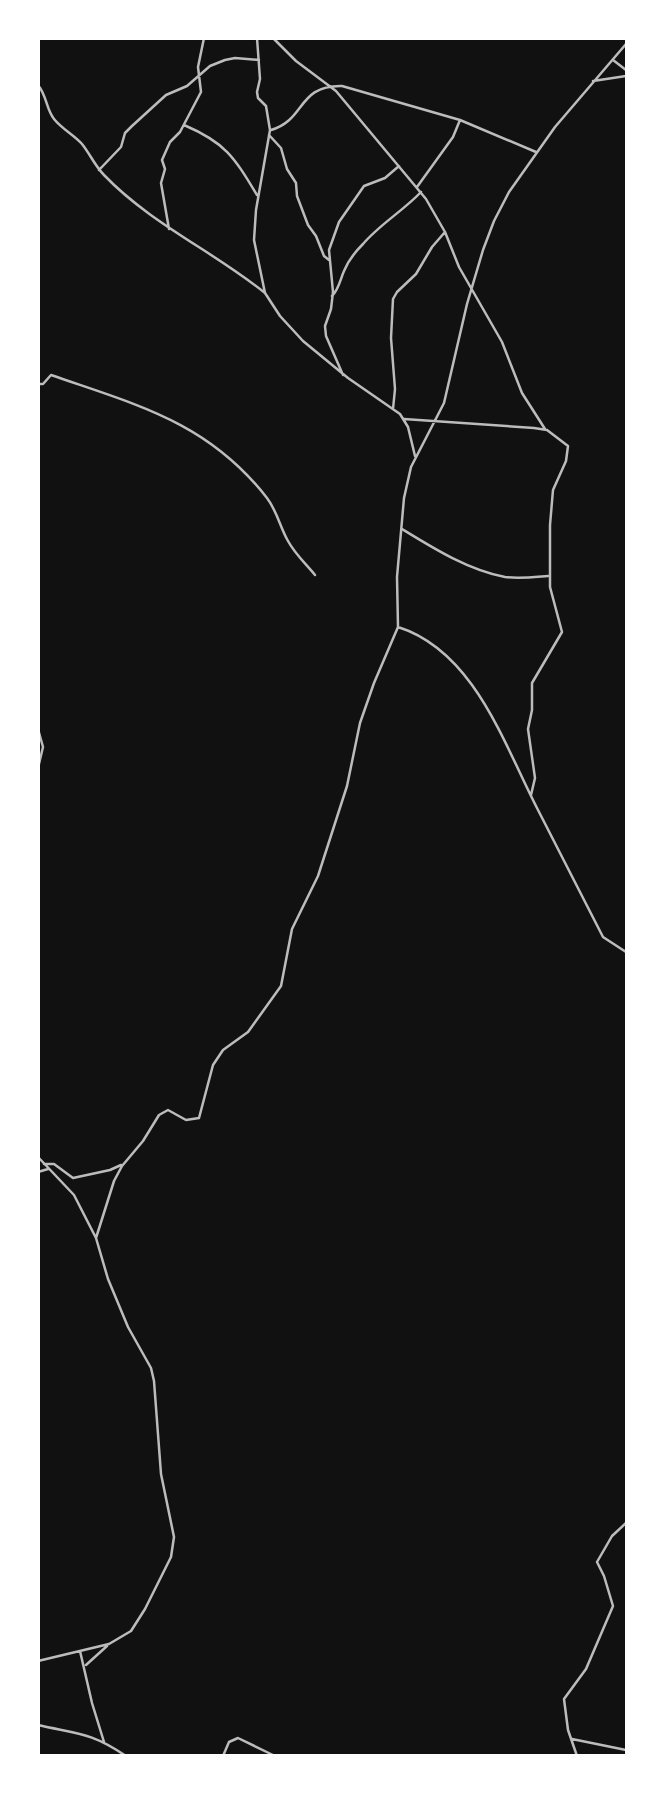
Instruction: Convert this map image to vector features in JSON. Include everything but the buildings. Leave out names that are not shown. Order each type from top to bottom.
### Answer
[{"type":"street","points":[[170,229],[162,183],[165,169],[162,160],[201,92],[198,76],[204,38]]},
{"type":"street","points":[[257,38],[260,79],[257,92],[266,106],[269,132],[254,240],[265,293]]},
{"type":"street","points":[[273,38],[296,61],[330,85],[418,187],[445,232],[459,267],[502,342],[522,393],[547,430],[569,448],[553,490],[549,576],[562,632],[532,683],[532,710],[528,729],[535,778],[531,795]]},
{"type":"street","points":[[96,1238],[114,1181],[123,1163],[143,1141],[162,1112],[173,1111],[186,1121],[199,1118],[213,1065],[223,1050],[248,1032],[281,986],[292,929],[318,876],[344,795],[360,723],[398,627],[397,577],[407,480],[415,456],[436,420],[447,390],[483,250],[501,205],[536,152],[626,44]]},
{"type":"street","points":[[99,170],[121,147],[123,137],[132,126],[166,95],[187,86],[210,66],[225,60],[259,60]]},
{"type":"street","points":[[613,60],[626,70]]},
{"type":"street","points":[[593,81],[626,76]]},
{"type":"street","points":[[38,85],[56,121],[82,144],[99,170],[170,229],[239,271],[265,293],[289,327],[343,375],[404,419],[415,456]]},
{"type":"street","points":[[269,132],[287,123],[310,95],[330,85],[349,87],[460,120],[536,152]]},
{"type":"street","points":[[418,187],[453,137],[460,120]]},
{"type":"street","points":[[184,124],[214,139],[233,156],[258,197]]},
{"type":"street","points":[[269,132],[281,148],[287,169],[296,183],[297,196],[308,225],[324,256],[329,260]]},
{"type":"street","points":[[343,375],[340,362],[326,336],[325,326],[331,309],[329,250],[332,238],[357,195],[368,184],[385,178],[399,166]]},
{"type":"street","points":[[332,296],[347,265],[363,244],[421,192]]},
{"type":"street","points":[[393,409],[393,299],[416,274],[432,247],[445,232]]},
{"type":"street","points":[[38,384],[43,384],[51,375],[123,398],[189,428],[209,441],[265,495],[289,543],[314,575]]},
{"type":"street","points":[[404,419],[547,430]]},
{"type":"street","points":[[402,528],[459,561],[488,572],[505,577],[549,576]]},
{"type":"street","points":[[398,627],[430,641],[441,650],[476,692],[499,728],[603,937],[626,952]]},
{"type":"street","points":[[38,729],[43,747],[38,768]]},
{"type":"street","points":[[38,1157],[74,1195],[96,1238],[107,1279],[155,1381],[161,1474],[174,1537],[171,1557],[131,1631],[85,1665]]},
{"type":"street","points":[[44,1164],[54,1164],[69,1177],[77,1178],[110,1170],[123,1163]]},
{"type":"street","points":[[38,1172],[48,1169]]},
{"type":"street","points":[[577,1755],[570,1739],[564,1699],[586,1670],[613,1606],[597,1562],[612,1536],[626,1523]]},
{"type":"street","points":[[38,1661],[110,1644]]},
{"type":"street","points":[[80,1651],[104,1742]]},
{"type":"street","points":[[38,1725],[86,1734],[126,1755]]},
{"type":"street","points":[[223,1755],[229,1742],[238,1738],[275,1755]]},
{"type":"street","points":[[570,1739],[626,1750]]}]
